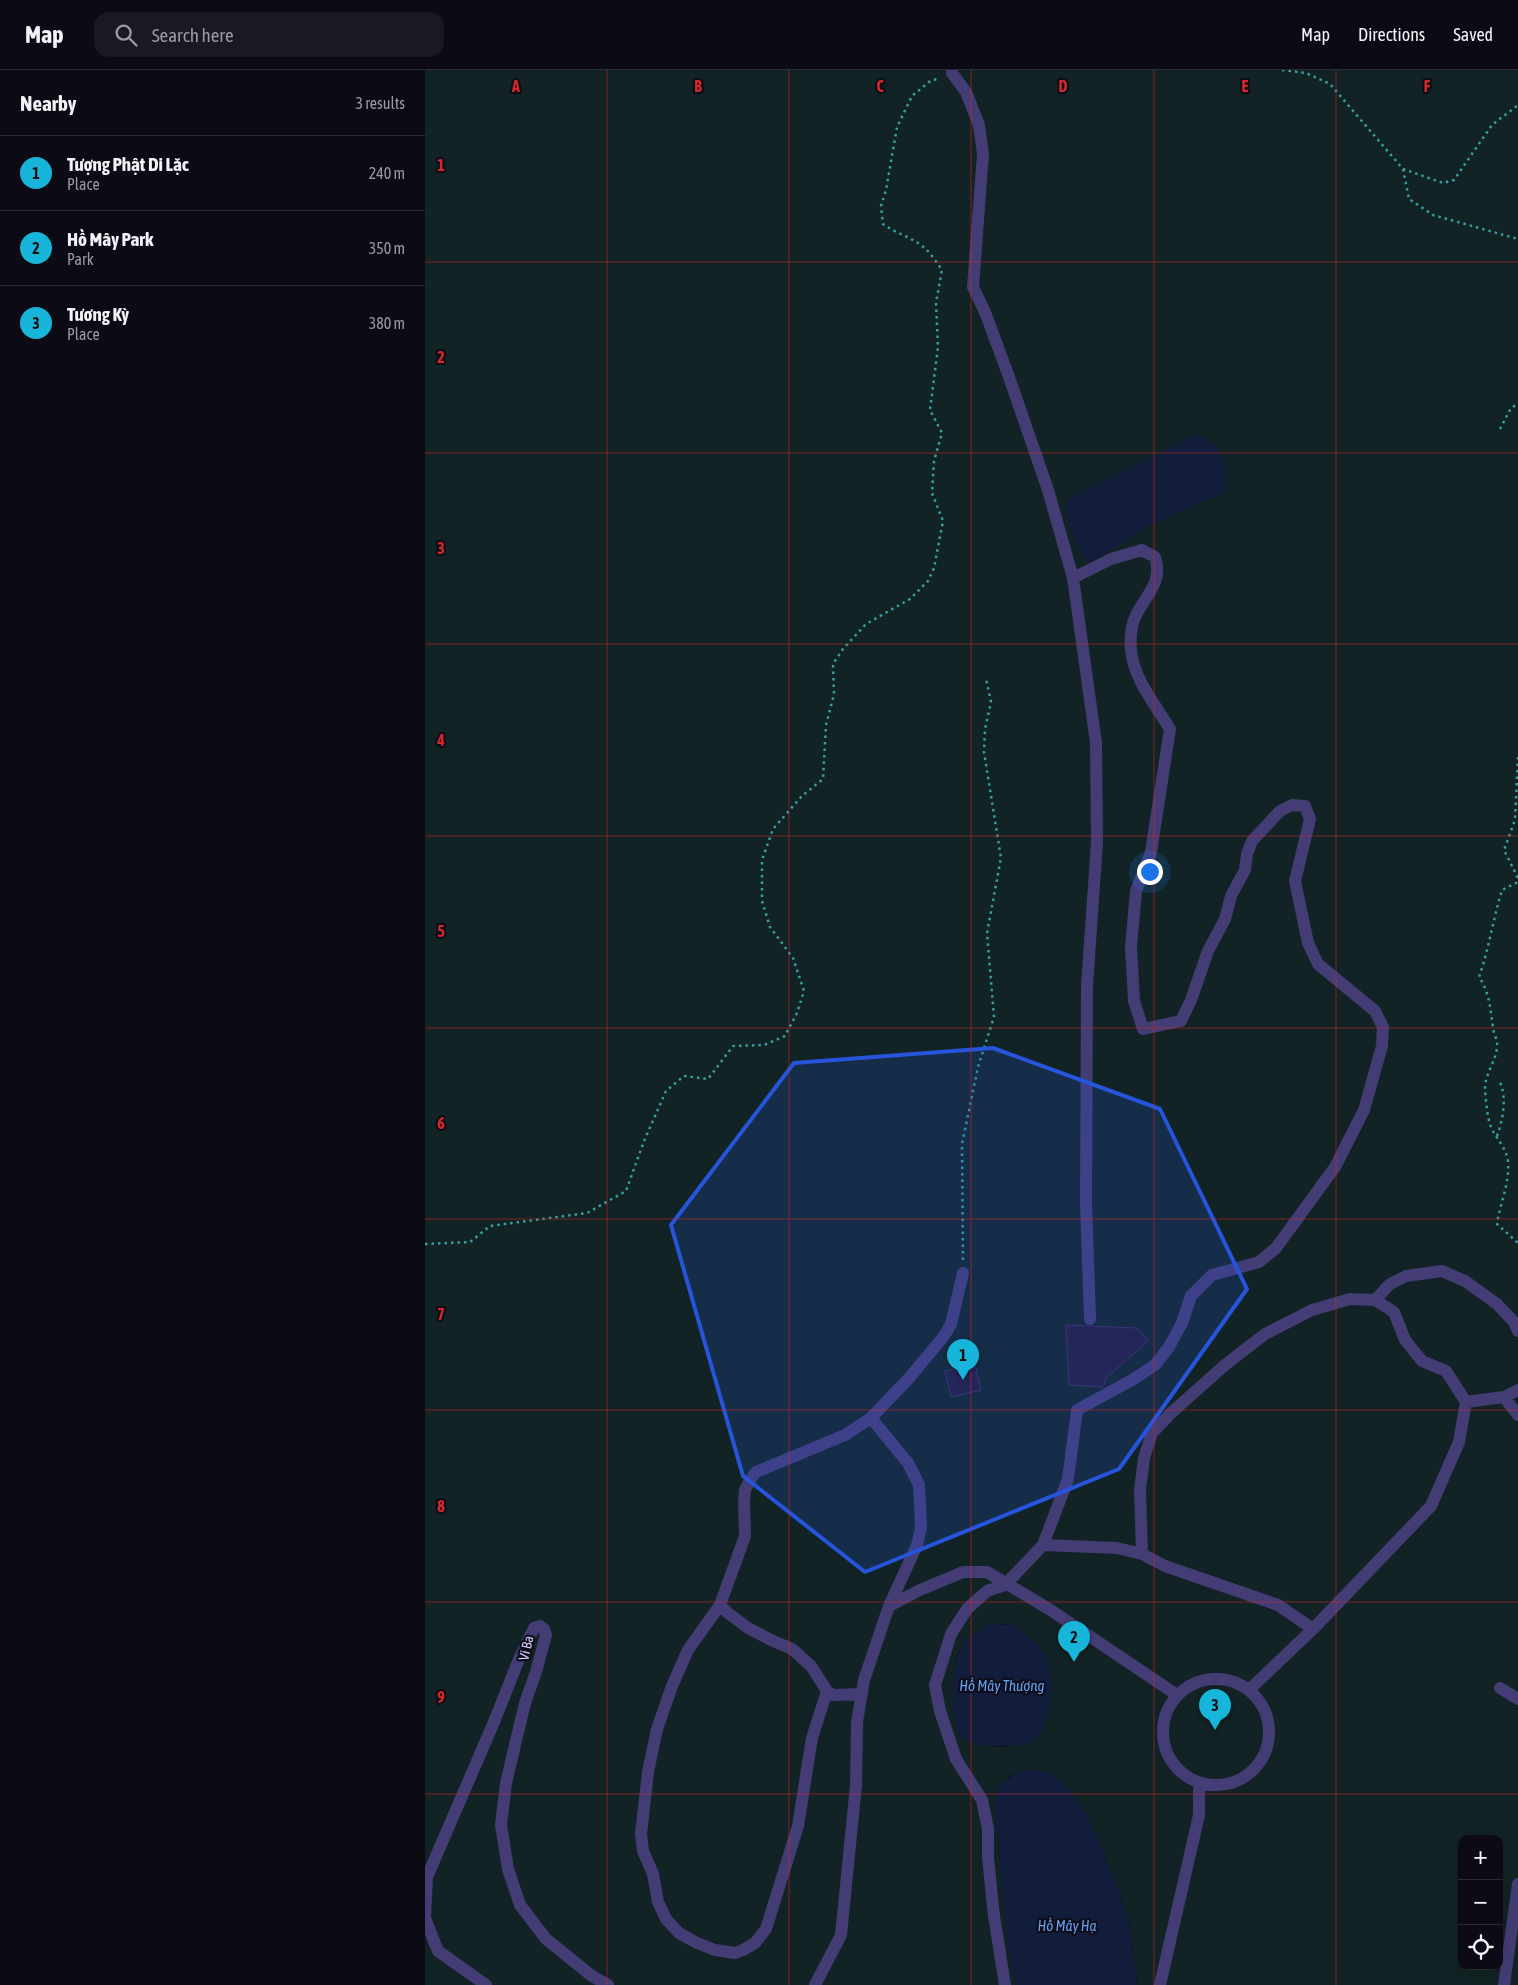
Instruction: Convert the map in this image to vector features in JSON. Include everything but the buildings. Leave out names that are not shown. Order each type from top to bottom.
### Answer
[{"type":"street","points":[[952,71],[966,92],[976,116],[983,154],[973,288],[985,312],[1044,480],[1073,578],[1096,743],[1097,842],[1087,1006],[1085,1204],[1090,1319]]},
{"type":"street","points":[[1005,1985],[994,1916],[988,1858],[988,1829],[981,1800],[956,1759],[940,1712],[935,1685],[951,1634],[967,1609],[987,1591],[1005,1585],[1043,1544],[1068,1479],[1077,1410],[1155,1365],[1169,1347],[1182,1322],[1191,1296],[1212,1275],[1259,1262],[1277,1248],[1335,1167],[1365,1110],[1382,1046],[1383,1027],[1375,1011],[1318,964],[1307,943],[1295,881],[1310,819],[1305,806],[1293,805],[1280,811],[1252,841],[1247,854],[1245,870],[1231,896],[1225,919],[1208,952],[1191,1000],[1181,1021],[1143,1029],[1133,1001],[1131,947],[1136,891],[1151,852],[1170,729],[1137,675],[1131,650],[1133,621],[1157,582],[1159,567],[1155,557],[1142,550],[1111,560],[1073,578]]},
{"type":"street","points":[[1375,1300],[1390,1284],[1406,1276],[1442,1272],[1465,1282],[1497,1304],[1514,1322],[1518,1330]]},
{"type":"street","points":[[827,1691],[812,1738],[798,1826],[766,1928],[755,1943],[735,1953],[715,1950],[697,1944],[679,1933],[666,1918],[659,1902],[653,1874],[643,1851],[641,1834],[648,1772],[657,1729],[671,1686],[688,1650],[720,1605],[745,1536],[745,1490],[756,1472],[845,1434],[871,1418],[910,1377],[944,1336],[951,1324],[963,1273]]},
{"type":"street","points":[[1142,1554],[1140,1490],[1144,1458],[1152,1433],[1171,1413],[1225,1365],[1265,1334],[1313,1310],[1350,1299],[1375,1300],[1393,1312],[1405,1340],[1422,1361],[1446,1371],[1466,1402],[1459,1442],[1431,1506],[1313,1629],[1249,1690]]},
{"type":"street","points":[[1466,1402],[1504,1397],[1518,1390]]},
{"type":"street","points":[[1504,1397],[1518,1415]]},
{"type":"street","points":[[815,1985],[841,1935],[856,1785],[857,1722],[864,1680],[889,1606],[917,1545],[921,1528],[919,1484],[908,1463],[871,1418]]},
{"type":"street","points":[[1043,1544],[1117,1548],[1142,1554],[1165,1566],[1278,1605],[1313,1629]]},
{"type":"street","points":[[889,1606],[920,1590],[963,1572],[987,1572],[1005,1585],[1049,1609],[1177,1695]]},
{"type":"street","points":[[720,1605],[728,1614],[748,1628],[792,1649],[811,1666],[827,1691],[833,1695],[862,1694]]},
{"type":"street","name":"Vi Ba","points":[[486,1985],[438,1951],[425,1918],[427,1877],[519,1660],[534,1628],[541,1626],[546,1635],[536,1672],[525,1702],[507,1783],[501,1825],[508,1868],[520,1905],[546,1939],[593,1976],[608,1985]]},
{"type":"street","points":[[1220,1679],[1235,1682],[1249,1690],[1261,1704],[1268,1721],[1268,1739],[1263,1757],[1251,1771],[1236,1781],[1217,1785],[1199,1782],[1183,1774],[1171,1761],[1164,1744],[1162,1726],[1167,1709],[1177,1695],[1190,1685],[1205,1680],[1220,1679]]},
{"type":"street","points":[[1501,1688],[1518,1699]]},
{"type":"street","points":[[1160,1985],[1199,1815],[1199,1782]]},
{"type":"street","points":[[1504,1985],[1518,1884]]},
{"type":"path","points":[[1282,70],[1306,73],[1330,84],[1403,169],[1409,199],[1433,215],[1518,239]]},
{"type":"path","points":[[425,1244],[470,1242],[490,1226],[587,1212],[626,1191],[644,1141],[666,1091],[684,1076],[708,1079],[733,1046],[764,1045],[785,1036],[797,1013],[804,991],[793,958],[770,927],[762,901],[763,860],[773,829],[802,796],[823,779],[826,726],[834,694],[833,664],[843,649],[866,624],[910,598],[928,581],[934,568],[943,521],[932,492],[934,461],[942,433],[930,410],[938,347],[936,303],[942,270],[930,253],[917,243],[883,224],[881,206],[886,190],[897,127],[912,96],[929,82],[952,71]]},
{"type":"path","points":[[1403,169],[1443,183],[1454,180],[1492,125],[1518,105]]},
{"type":"path","points":[[1500,429],[1511,408],[1518,404]]},
{"type":"path","points":[[963,1273],[962,1144],[978,1067],[994,1017],[987,933],[1001,858],[985,752],[985,729],[991,702],[987,679]]},
{"type":"path","points":[[1518,757],[1515,820],[1504,850],[1517,876],[1516,882],[1502,890],[1494,917],[1486,958],[1479,977],[1485,986],[1492,1008],[1493,1029],[1497,1045],[1485,1087],[1491,1127],[1503,1145],[1508,1160],[1507,1183],[1499,1208],[1497,1224],[1518,1243]]},
{"type":"path","points":[[1497,1136],[1503,1111],[1504,1094],[1501,1082]]},
{"type":"highlighted area","points":[[993,1048],[1160,1109],[1247,1289],[1119,1469],[865,1572],[743,1476],[671,1225],[794,1063]]},
{"type":"shaded area","points":[[425,70],[1518,70],[1518,1985],[1137,1985],[1130,1926],[1117,1886],[1089,1818],[1048,1771],[1022,1770],[1009,1777],[996,1793],[996,1819],[1001,1875],[1008,1939],[1016,1985],[425,1985]],"holes":[[[1001,1624],[1012,1625],[1025,1633],[1033,1741],[1004,1747],[987,1746],[960,1737],[955,1716],[953,1689],[955,1663],[959,1652],[967,1640]]]},
{"type":"water","points":[[1197,434],[1213,444],[1219,451],[1225,465],[1223,493],[1143,529],[1088,565],[1069,524],[1066,507],[1068,499]]},
{"type":"water","name":"Hồ Mây Thượng","points":[[988,1624],[1012,1625],[1025,1633],[1047,1655],[1052,1681],[1049,1710],[1044,1729],[1033,1741],[1016,1746],[980,1746],[960,1737],[953,1702],[955,1664],[966,1640]]},
{"type":"water","name":"Hồ Mây Hạ","points":[[1022,1770],[1048,1771],[1070,1790],[1089,1818],[1117,1886],[1130,1926],[1137,1985],[1016,1985],[1004,1913],[995,1802],[1001,1785]]},
{"type":"place","name":"Tượng Phật Di Lặc","points":[[963,1380]]},
{"type":"place","name":"Hồ Mây Park","points":[[1074,1662]]},
{"type":"place","name":"Tương Kỳ","points":[[1215,1730]]}]
